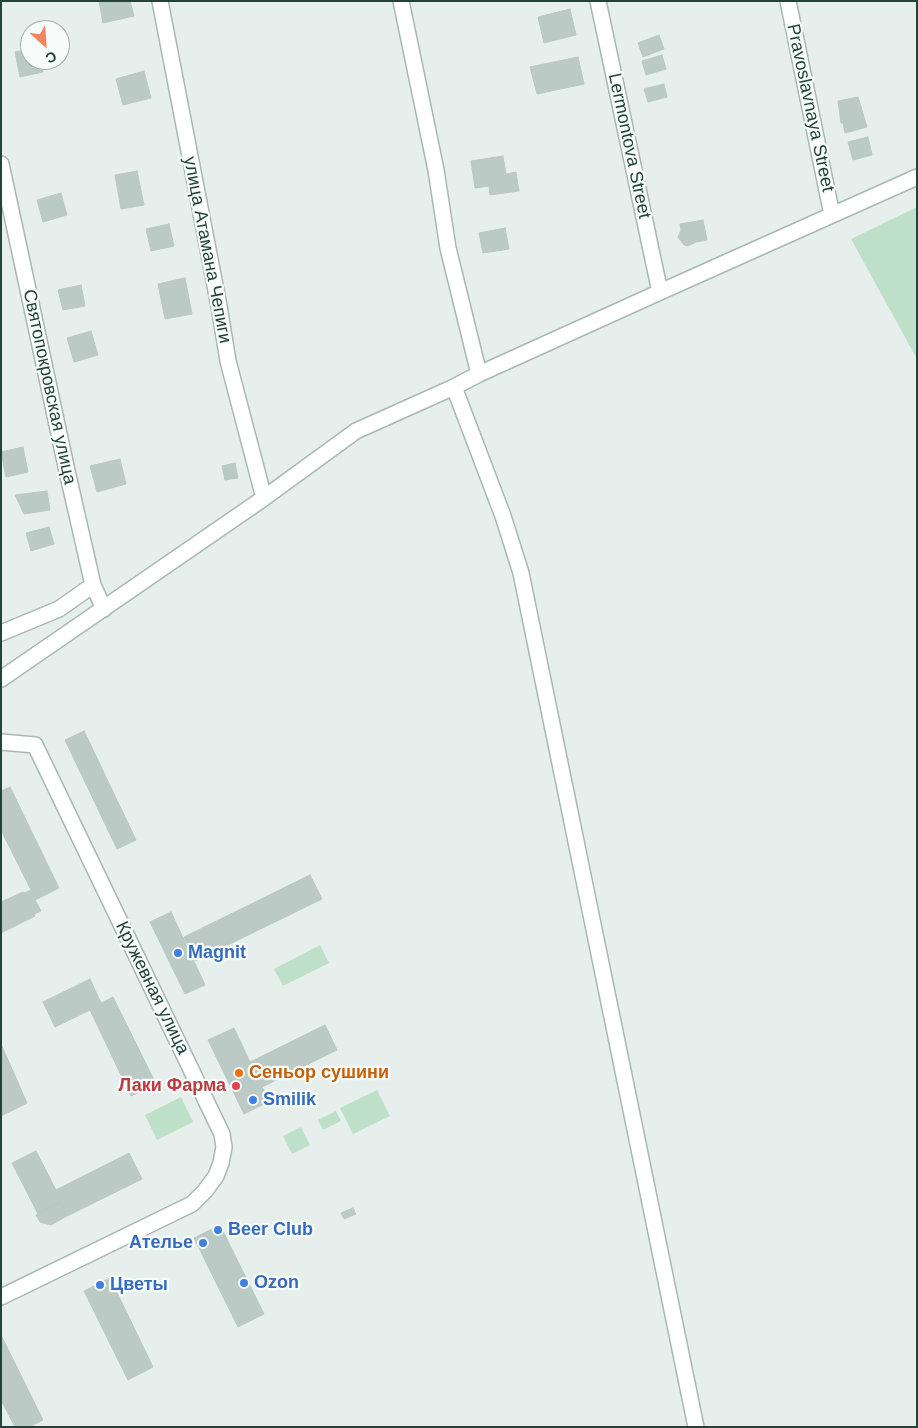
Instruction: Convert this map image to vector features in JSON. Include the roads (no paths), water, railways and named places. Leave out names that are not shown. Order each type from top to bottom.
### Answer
[{"type":"street","name":"улица Атамана Чепиги","points":[[160,1],[228,361],[264,498]]},
{"type":"street","points":[[401,1],[436,170],[448,248],[479,374]]},
{"type":"street","name":"Lermontova Street","points":[[598,1],[660,292]]},
{"type":"street","name":"Pravoslavnaya Street","points":[[788,1],[832,215]]},
{"type":"street","name":"Святопокровская улица","points":[[1,164],[64,461],[94,585],[104,609]]},
{"type":"street","points":[[1,679],[264,498],[356,431],[917,177]]},
{"type":"street","points":[[454,387],[503,516],[521,573],[696,1427]]},
{"type":"street","points":[[1,633],[59,609],[94,585]]},
{"type":"street","name":"Кружевная улица","points":[[1,742],[35,745],[218,1124],[224,1147],[216,1176],[205,1192],[192,1204],[1,1296]]},
{"type":"place","name":"Magnit","points":[[178,953]]},
{"type":"place","name":"Сеньор сушини","points":[[239,1073]]},
{"type":"place","name":"Лаки Фарма","points":[[236,1086]]},
{"type":"place","name":"Smilik","points":[[253,1100]]},
{"type":"place","name":"Beer Club","points":[[218,1230]]},
{"type":"place","name":"Ателье","points":[[203,1243]]},
{"type":"place","name":"Ozon","points":[[244,1283]]},
{"type":"place","name":"Цветы","points":[[100,1285]]}]
